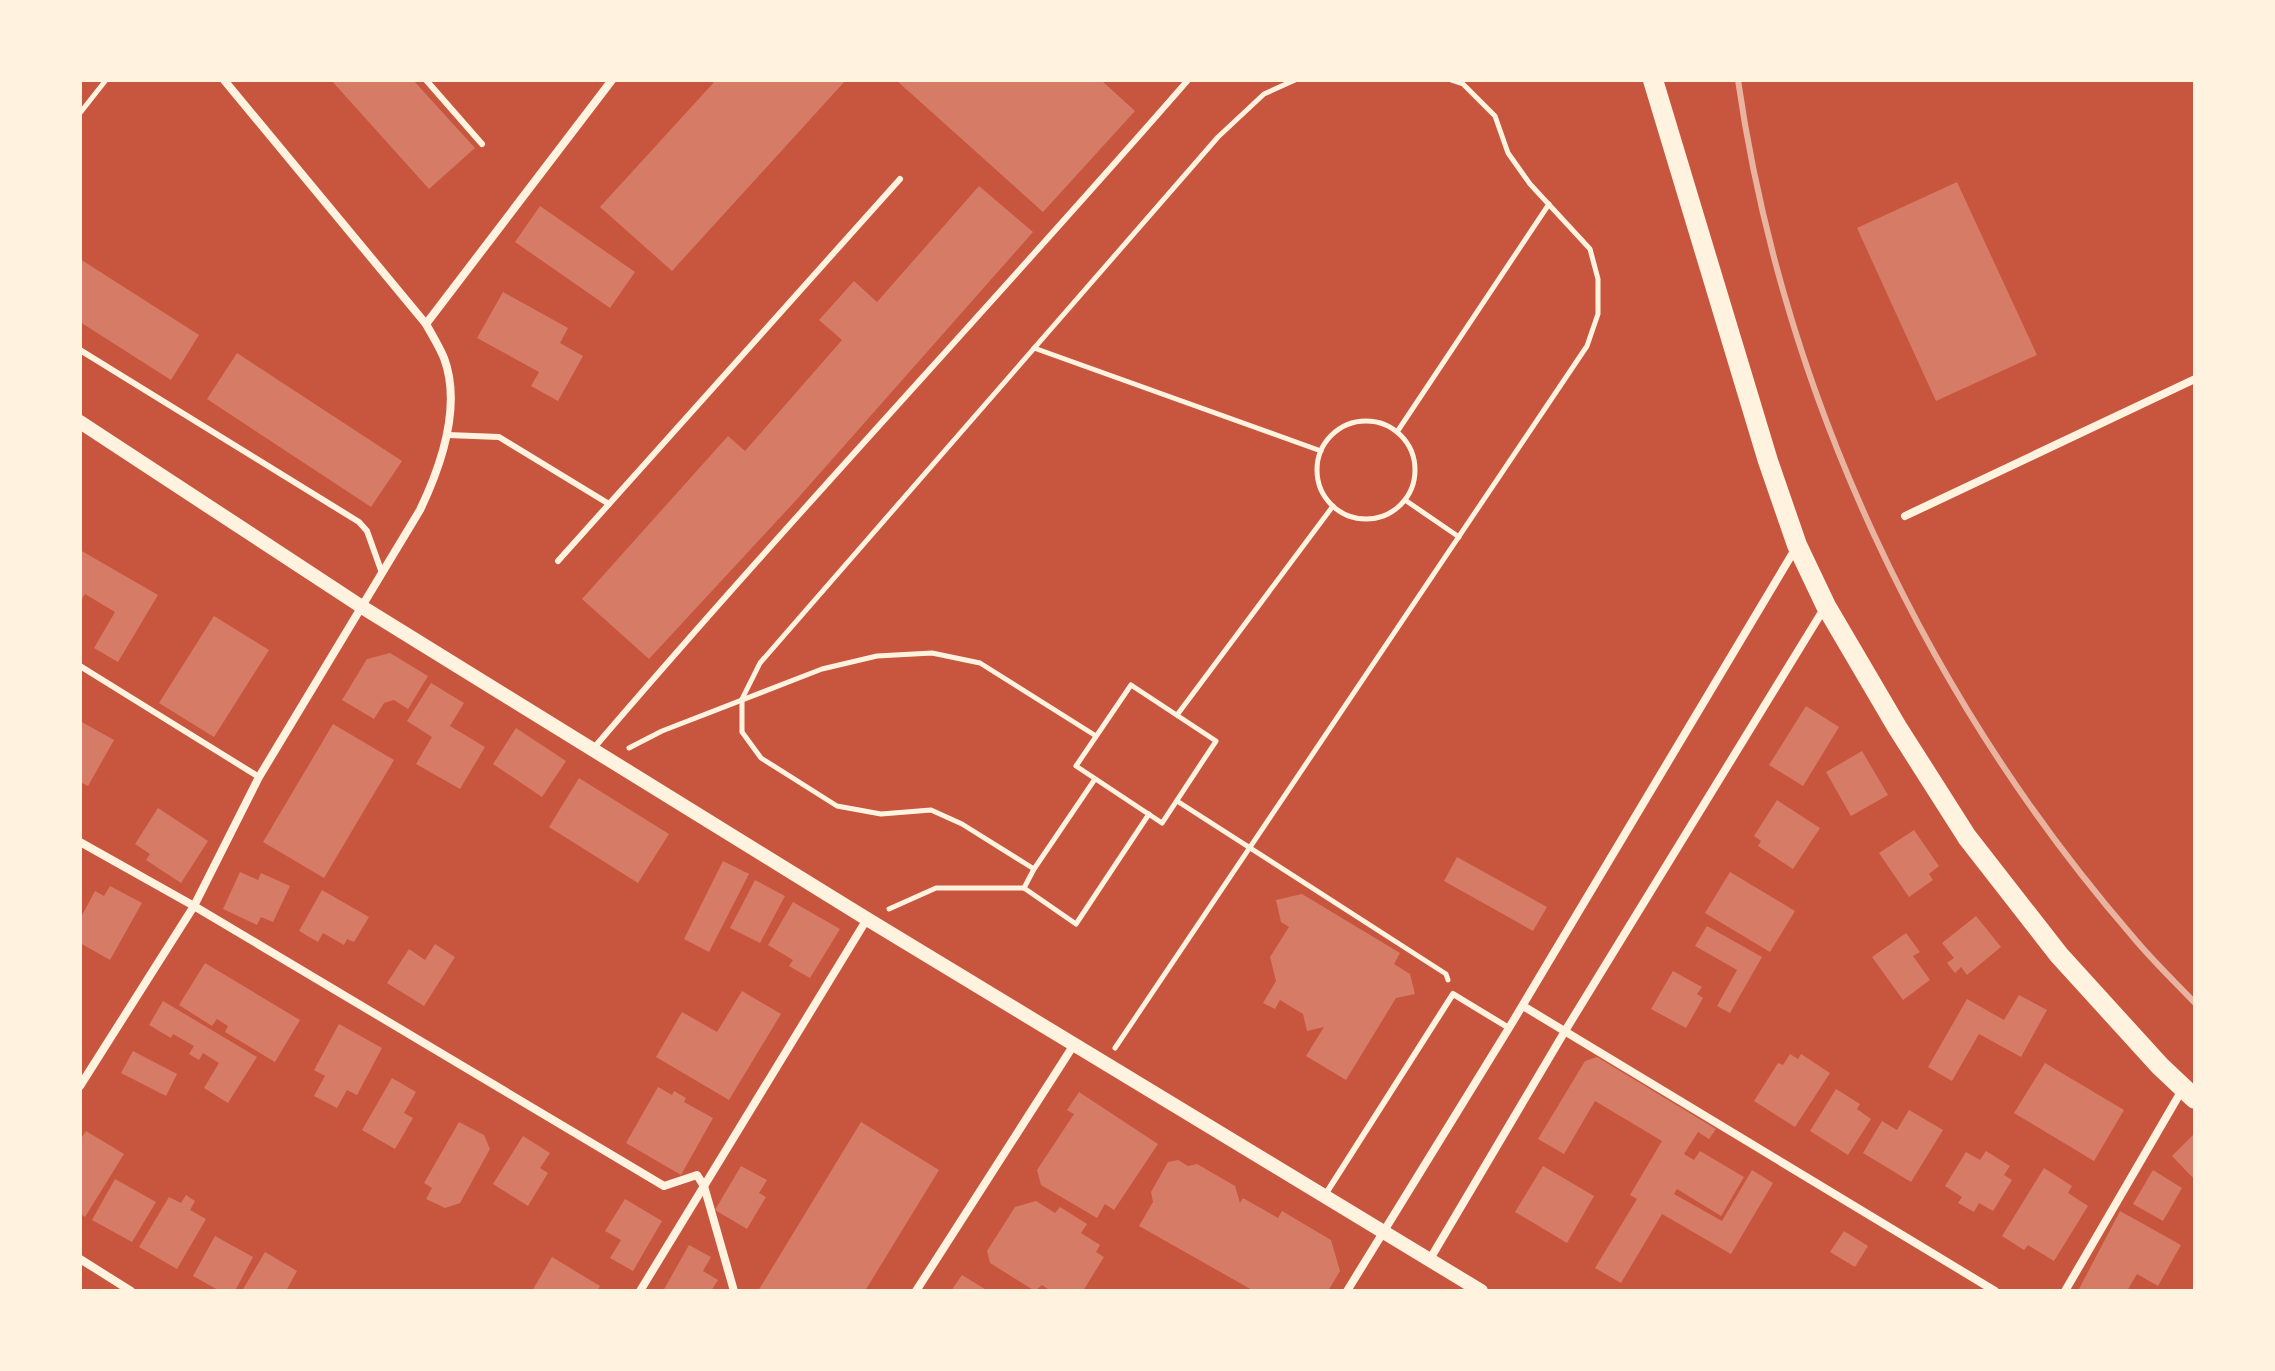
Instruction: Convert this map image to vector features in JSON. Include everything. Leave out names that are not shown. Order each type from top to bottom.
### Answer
[{"type":"main road","points":[[1653,80],[1742,379],[1797,545],[1826,606],[1897,727],[1967,837],[2059,955],[2188,1094]]},
{"type":"street","points":[[80,1086],[194,906],[259,777],[420,510],[439,472],[448,435],[450,398],[445,360],[426,324],[224,80]]},
{"type":"street","points":[[426,324],[612,80]]},
{"type":"street","points":[[1905,516],[2195,379]]},
{"type":"street","points":[[80,422],[362,607],[867,919],[1481,1291]]},
{"type":"street","points":[[1347,1291],[1523,1006],[1797,545]]},
{"type":"street","points":[[1430,1259],[1565,1031],[1826,606]]},
{"type":"street","points":[[80,842],[194,906],[664,1186],[697,1175],[704,1186],[734,1291]]},
{"type":"street","points":[[640,1291],[867,919]]},
{"type":"street","points":[[1523,1006],[1995,1291]]},
{"type":"street","points":[[916,1291],[1075,1043]]},
{"type":"street","points":[[2065,1291],[2188,1094]]},
{"type":"street","points":[[80,1259],[131,1291]]},
{"type":"lane","points":[[426,80],[482,144]]},
{"type":"lane","points":[[593,749],[703,620],[1039,250],[1188,80]]},
{"type":"lane","points":[[558,561],[900,179]]},
{"type":"lane","points":[[80,350],[359,522],[367,531],[382,573]]},
{"type":"lane","points":[[448,435],[499,437],[609,504]]},
{"type":"lane","points":[[80,666],[259,777]]},
{"type":"lane","points":[[1325,1195],[1453,994],[1509,1028]]},
{"type":"path","points":[[80,113],[106,80]]},
{"type":"path","points":[[1034,869],[962,824],[931,810],[881,814],[837,806],[761,758],[742,732],[742,699],[760,663],[1218,137],[1264,94],[1295,80]]},
{"type":"path","points":[[1105,1062],[1587,346],[1598,314],[1598,279],[1590,249],[1508,153],[1495,116],[1463,84],[1451,80]]},
{"type":"path","points":[[1397,432],[1549,204]]},
{"type":"path","points":[[1034,348],[1321,451]]},
{"type":"path","points":[[1369,421],[1397,432],[1407,443],[1415,472],[1405,500],[1386,514],[1362,519],[1347,516],[1333,506],[1318,481],[1317,465],[1329,438],[1341,428],[1369,421]]},
{"type":"path","points":[[1405,500],[1459,537]]},
{"type":"path","points":[[1177,715],[1333,506]]},
{"type":"path","points":[[609,759],[662,731],[836,666],[877,656],[932,653],[980,663],[1096,736]]},
{"type":"path","points":[[1131,685],[1216,741],[1162,823],[1076,766],[1096,736],[1131,685]]},
{"type":"path","points":[[1024,888],[1095,779]]},
{"type":"path","points":[[1177,801],[1446,974],[1453,994]]},
{"type":"path","points":[[867,919],[936,888],[1024,888],[1076,924],[1149,814]]},
{"type":"building","points":[[331,80],[413,80],[475,148],[429,189]]},
{"type":"building","points":[[716,80],[846,80],[672,271],[600,207]]},
{"type":"building","points":[[896,80],[1101,80],[1135,111],[1043,212]]},
{"type":"building","points":[[1957,182],[2037,355],[1936,401],[1857,228]]},
{"type":"building","points":[[979,186],[1033,232],[798,498],[649,659],[582,599],[728,436],[745,451],[842,340],[819,320],[854,281],[877,302]]},
{"type":"building","points":[[540,206],[635,272],[610,308],[515,242]]},
{"type":"building","points":[[80,259],[199,335],[171,380],[80,322]]},
{"type":"building","points":[[503,292],[568,328],[560,343],[583,356],[558,401],[531,386],[539,372],[477,338]]},
{"type":"building","points":[[237,353],[402,461],[371,507],[207,399]]},
{"type":"building","points":[[80,550],[158,595],[118,662],[94,648],[115,612],[85,594],[80,602]]},
{"type":"building","points":[[214,616],[269,650],[214,737],[159,703]]},
{"type":"building","points":[[390,653],[428,676],[408,709],[394,700],[384,703],[374,719],[342,700],[367,659]]},
{"type":"building","points":[[431,683],[464,703],[450,726],[485,747],[460,789],[416,764],[432,737],[407,721]]},
{"type":"building","points":[[1806,706],[1839,727],[1803,786],[1769,765]]},
{"type":"building","points":[[80,721],[114,740],[88,786],[80,782]]},
{"type":"building","points":[[333,724],[394,760],[324,878],[263,842]]},
{"type":"building","points":[[516,728],[566,761],[542,797],[493,764]]},
{"type":"building","points":[[1862,751],[1888,795],[1851,816],[1826,772]]},
{"type":"building","points":[[579,778],[669,834],[638,883],[549,827]]},
{"type":"building","points":[[1777,800],[1820,828],[1793,869],[1758,846],[1761,841],[1754,836]]},
{"type":"building","points":[[158,808],[208,841],[181,883],[146,860],[150,854],[135,844]]},
{"type":"building","points":[[1914,830],[1939,866],[1929,874],[1933,880],[1909,897],[1879,853]]},
{"type":"building","points":[[1457,857],[1547,907],[1533,931],[1444,881]]},
{"type":"building","points":[[723,861],[749,874],[709,952],[684,939]]},
{"type":"building","points":[[240,872],[258,880],[261,873],[290,886],[273,922],[261,917],[257,925],[223,909]]},
{"type":"building","points":[[1730,872],[1795,911],[1770,952],[1705,913]]},
{"type":"building","points":[[755,880],[785,896],[760,943],[730,928]]},
{"type":"building","points":[[110,886],[142,903],[110,960],[80,943],[80,919],[95,891],[104,896]]},
{"type":"building","points":[[322,890],[369,917],[354,942],[347,939],[344,945],[323,933],[318,942],[299,931]]},
{"type":"building","points":[[1302,894],[1400,953],[1394,964],[1410,974],[1415,994],[1396,998],[1346,1080],[1306,1056],[1324,1027],[1307,1031],[1303,1014],[1280,1000],[1275,1009],[1263,1003],[1276,981],[1270,957],[1289,927],[1281,922],[1276,900]]},
{"type":"building","points":[[793,902],[840,929],[810,978],[789,966],[793,960],[768,945]]},
{"type":"building","points":[[1976,916],[2001,947],[1967,975],[1961,967],[1955,973],[1947,963],[1954,958],[1942,943]]},
{"type":"building","points":[[1707,926],[1762,957],[1730,1013],[1717,1006],[1737,970],[1695,946]]},
{"type":"building","points":[[1906,933],[1920,952],[1913,956],[1930,980],[1903,1000],[1872,957]]},
{"type":"building","points":[[435,944],[455,957],[424,1006],[387,983],[409,949],[425,960]]},
{"type":"building","points":[[205,963],[300,1020],[275,1062],[225,1032],[228,1026],[217,1019],[212,1026],[179,1005]]},
{"type":"building","points":[[1673,971],[1702,987],[1697,994],[1703,998],[1686,1028],[1651,1009]]},
{"type":"building","points":[[742,991],[781,1014],[729,1100],[656,1057],[682,1012],[717,1032]]},
{"type":"building","points":[[2019,995],[2047,1010],[2021,1057],[1979,1034],[1952,1081],[1928,1067],[1967,999],[2004,1020]]},
{"type":"building","points":[[163,1001],[257,1057],[228,1103],[204,1088],[219,1063],[203,1053],[199,1060],[189,1054],[194,1046],[173,1034],[171,1038],[149,1025]]},
{"type":"building","points":[[339,1024],[382,1048],[357,1095],[347,1090],[337,1108],[314,1096],[325,1076],[314,1070]]},
{"type":"building","points":[[133,1051],[177,1074],[166,1096],[121,1073]]},
{"type":"building","points":[[1790,1054],[1798,1059],[1801,1054],[1830,1073],[1795,1127],[1754,1101],[1778,1063],[1783,1065]]},
{"type":"building","points":[[1597,1057],[1716,1129],[1709,1139],[1698,1132],[1684,1154],[1694,1160],[1700,1151],[1744,1177],[1721,1216],[1677,1189],[1674,1194],[1722,1221],[1752,1170],[1773,1183],[1731,1254],[1662,1214],[1621,1283],[1595,1268],[1637,1199],[1630,1195],[1662,1141],[1595,1101],[1564,1154],[1538,1139],[1585,1061]]},
{"type":"building","points":[[2045,1063],[2124,1110],[2094,1161],[2014,1113]]},
{"type":"building","points":[[392,1078],[416,1092],[404,1113],[413,1118],[395,1149],[362,1130]]},
{"type":"building","points":[[658,1087],[672,1095],[674,1091],[686,1098],[684,1102],[713,1118],[681,1175],[626,1143]]},
{"type":"building","points":[[1836,1089],[1860,1104],[1857,1109],[1871,1119],[1848,1155],[1810,1131]]},
{"type":"building","points":[[1079,1092],[1158,1144],[1114,1210],[1105,1204],[1097,1218],[1041,1185],[1037,1170],[1074,1114],[1067,1110]]},
{"type":"building","points":[[1909,1110],[1943,1130],[1911,1182],[1863,1153],[1882,1121],[1897,1130]]},
{"type":"building","points":[[459,1122],[484,1135],[490,1149],[460,1203],[445,1208],[426,1199],[432,1188],[424,1183]]},
{"type":"building","points":[[861,1122],[939,1170],[865,1291],[758,1291]]},
{"type":"building","points":[[86,1131],[124,1154],[85,1217],[80,1213],[80,1140]]},
{"type":"building","points":[[2195,1133],[2195,1180],[2172,1156]]},
{"type":"building","points":[[523,1136],[550,1153],[540,1168],[548,1173],[528,1206],[493,1184]]},
{"type":"building","points":[[1986,1151],[2010,1166],[2004,1175],[2012,1180],[1993,1211],[1979,1203],[1974,1212],[1958,1203],[1962,1197],[1945,1186],[1966,1152],[1980,1160]]},
{"type":"building","points":[[1178,1160],[1188,1166],[1197,1164],[1235,1186],[1240,1203],[1243,1198],[1278,1218],[1282,1211],[1331,1240],[1340,1271],[1328,1291],[1254,1291],[1139,1226],[1153,1202],[1151,1192],[1168,1162]]},
{"type":"building","points":[[741,1166],[767,1180],[759,1193],[766,1197],[747,1229],[715,1210]]},
{"type":"building","points":[[1543,1166],[1594,1196],[1567,1243],[1515,1212]]},
{"type":"building","points":[[2044,1168],[2072,1186],[2068,1193],[2088,1206],[2054,1261],[2028,1245],[2024,1250],[2002,1236]]},
{"type":"building","points":[[2153,1170],[2182,1188],[2163,1221],[2133,1204]]},
{"type":"building","points":[[115,1179],[156,1202],[132,1242],[92,1220]]},
{"type":"building","points":[[186,1195],[195,1201],[190,1210],[206,1219],[177,1269],[139,1247],[169,1197],[181,1203]]},
{"type":"building","points":[[625,1199],[662,1221],[633,1271],[610,1258],[621,1240],[605,1231]]},
{"type":"building","points":[[1036,1201],[1055,1213],[1060,1207],[1087,1224],[1081,1233],[1100,1245],[1096,1252],[1104,1257],[1083,1291],[1051,1291],[1042,1285],[1035,1291],[990,1263],[987,1251],[1015,1207]]},
{"type":"building","points":[[2120,1211],[2181,1245],[2158,1286],[2137,1274],[2127,1291],[2078,1291]]},
{"type":"building","points":[[1844,1231],[1868,1246],[1855,1267],[1830,1252]]},
{"type":"building","points":[[215,1236],[253,1257],[235,1291],[220,1291],[193,1276]]},
{"type":"building","points":[[689,1245],[711,1257],[703,1271],[718,1280],[711,1291],[663,1291]]},
{"type":"building","points":[[265,1252],[297,1271],[286,1291],[242,1291]]},
{"type":"building","points":[[552,1257],[600,1286],[597,1291],[532,1291]]},
{"type":"building","points":[[962,1275],[988,1291],[951,1291]]},
{"type":"railway","points":[[1738,80],[1759,197],[1790,312],[1828,426],[1875,536],[1929,643],[1990,746],[2058,844],[2140,946],[2195,1003]]}]
